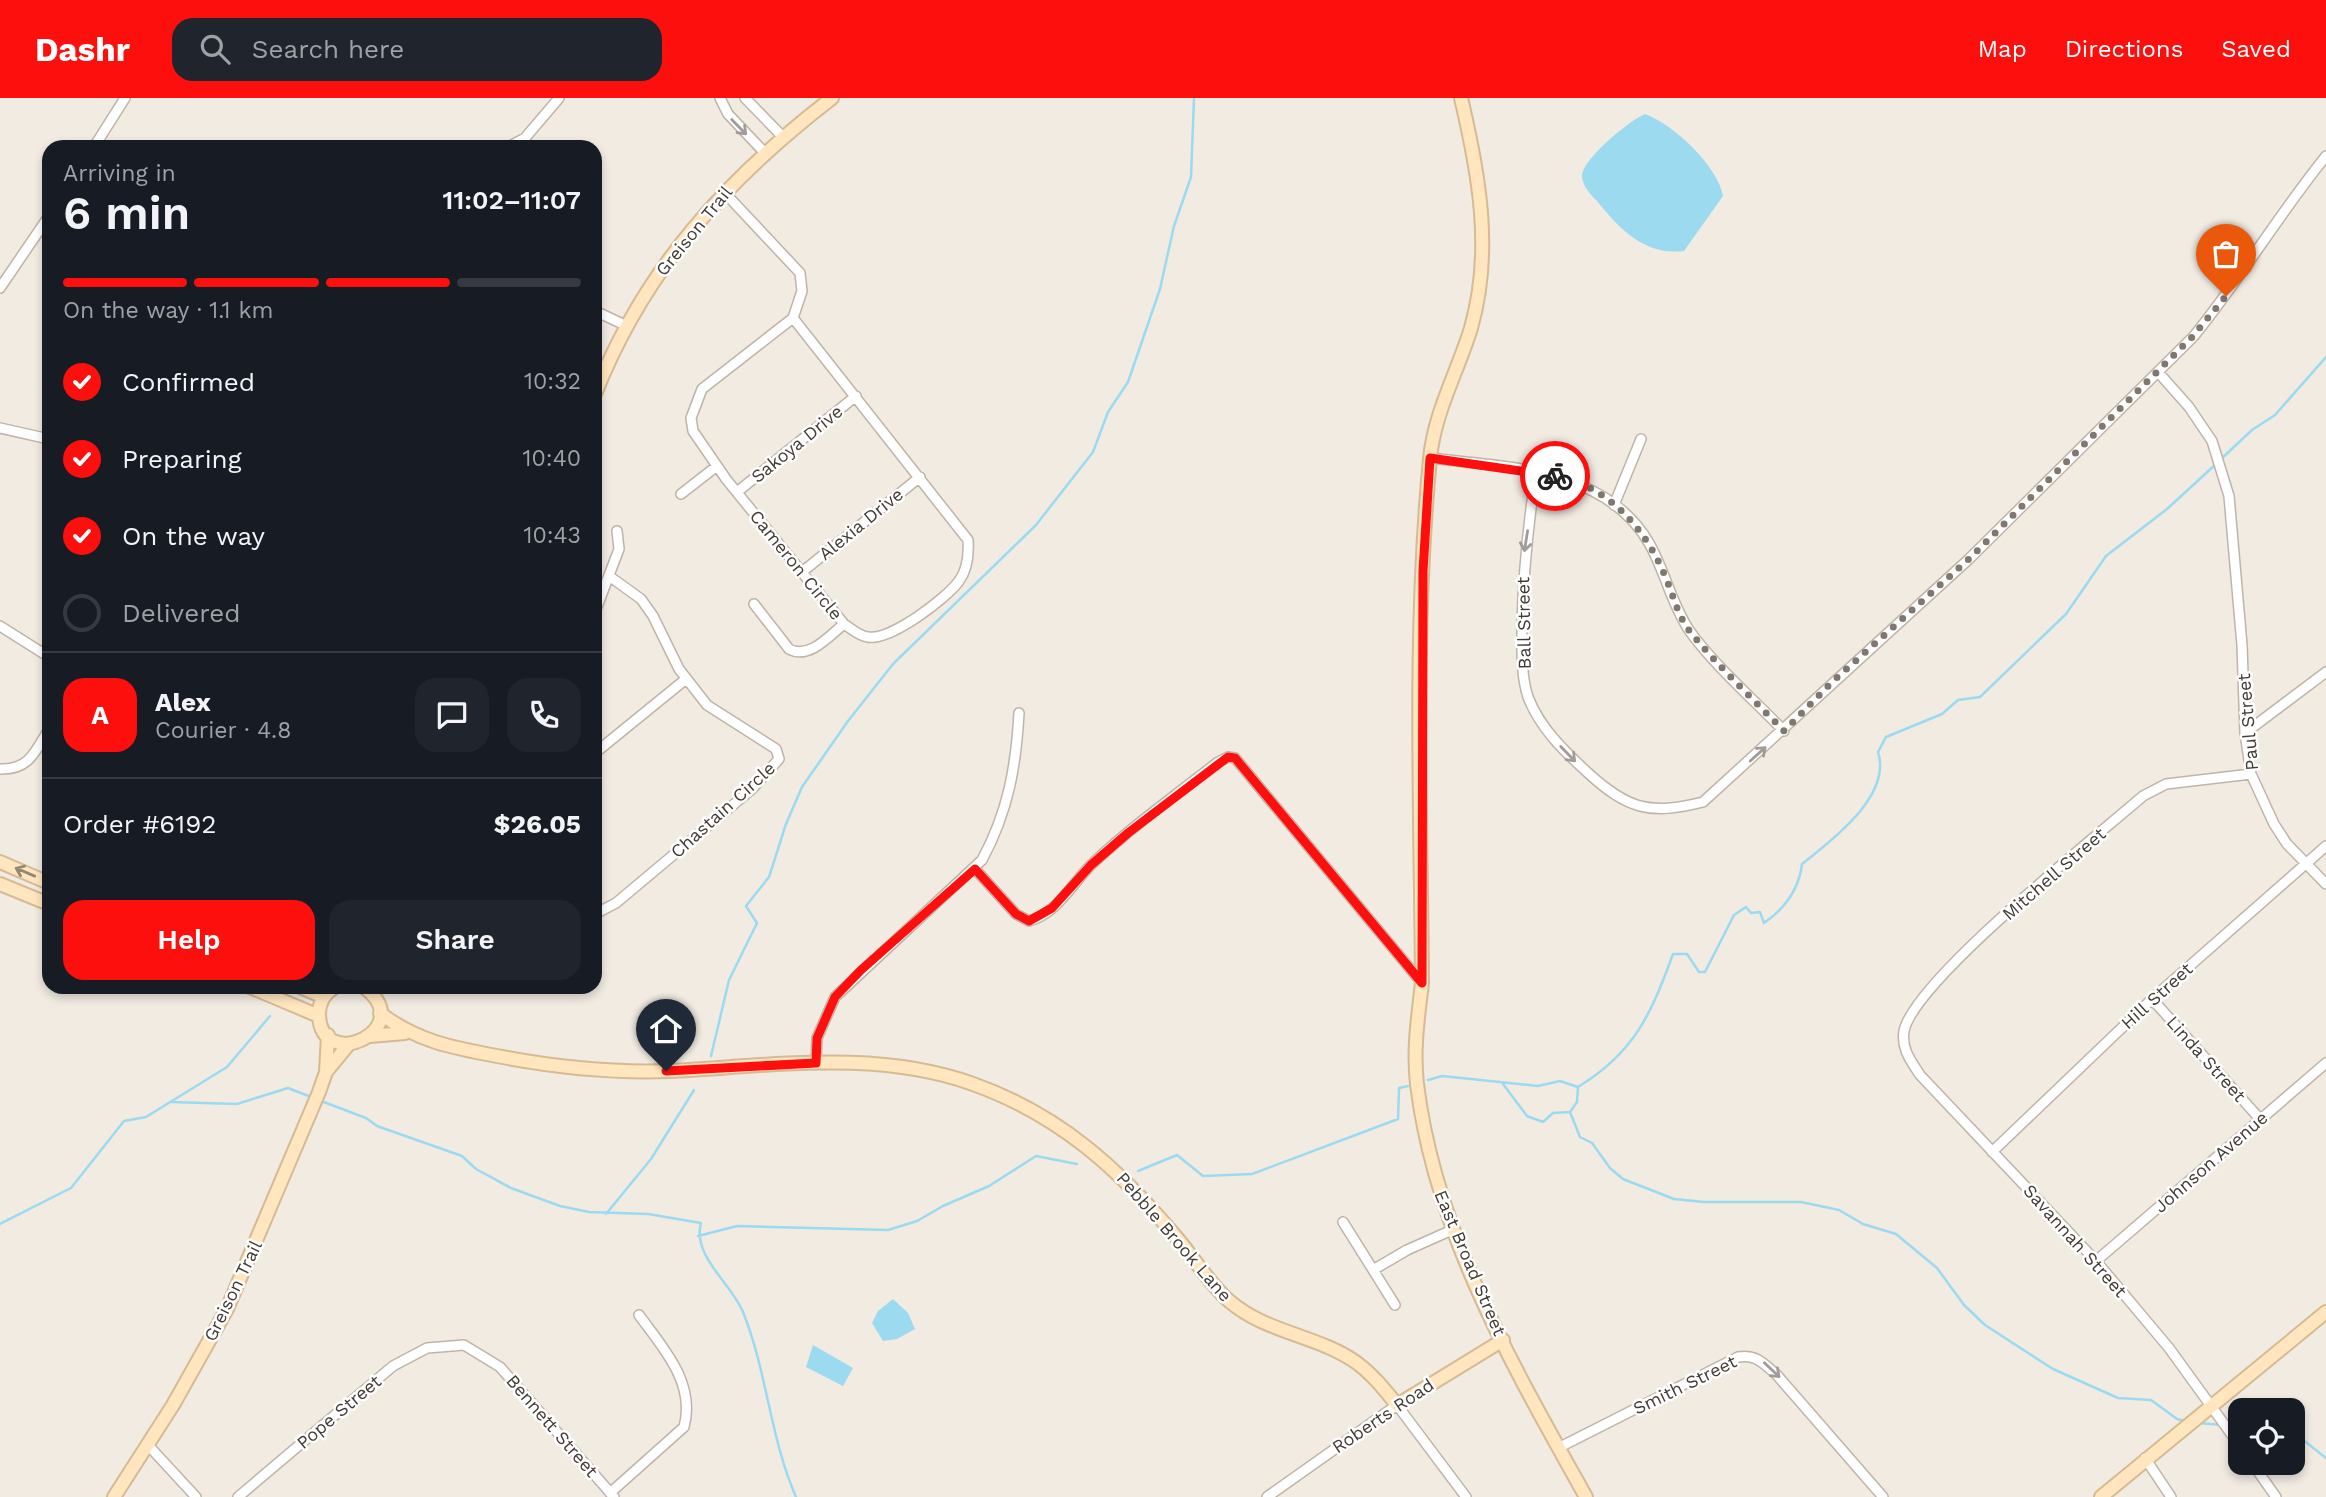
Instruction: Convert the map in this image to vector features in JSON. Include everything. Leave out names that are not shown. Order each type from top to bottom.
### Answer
[{"type":"street","points":[[98,140],[125,98]]},
{"type":"street","points":[[521,140],[559,98]]},
{"type":"street","points":[[720,98],[728,114],[764,152]]},
{"type":"street","points":[[745,98],[782,136]]},
{"type":"street","name":"Greison Trail","points":[[602,379],[627,326],[667,259],[724,192],[764,152],[832,98]]},
{"type":"street","name":"East Broad Street","points":[[1461,98],[1480,186],[1483,238],[1480,286],[1472,325],[1433,436],[1430,458],[1423,571],[1422,983],[1415,1034],[1416,1082],[1434,1180],[1452,1230],[1503,1340],[1586,1497]]},
{"type":"street","name":"Ball Street","points":[[1536,473],[1523,561],[1522,659],[1528,696],[1554,740],[1600,785],[1635,807],[1673,809],[1703,802],[1784,731],[1832,682],[1969,559],[2193,336],[2226,296],[2295,194],[2326,156]]},
{"type":"street","points":[[724,192],[800,273],[802,291],[793,318]]},
{"type":"street","points":[[0,288],[42,226]]},
{"type":"street","points":[[602,315],[627,326]]},
{"type":"street","name":"Cameron Circle","points":[[793,318],[856,396],[968,540],[967,567],[958,583],[903,627],[886,635],[869,638],[845,624],[737,492],[692,431],[691,418],[702,389],[793,318]]},
{"type":"street","name":"Paul Street","points":[[2158,372],[2189,407],[2212,441],[2229,496],[2234,535],[2245,733],[2251,774],[2274,824],[2287,844],[2326,884]]},
{"type":"street","name":"Sakoya Drive","points":[[737,492],[856,396]]},
{"type":"street","points":[[0,428],[42,437]]},
{"type":"street","points":[[1614,505],[1641,439]]},
{"type":"street","points":[[1430,458],[1565,478],[1614,505],[1648,541],[1666,576],[1676,609],[1690,633],[1784,731]]},
{"type":"street","points":[[681,494],[717,466]]},
{"type":"street","name":"Alexia Drive","points":[[802,572],[920,477]]},
{"type":"street","points":[[602,594],[619,550],[617,531]]},
{"type":"street","name":"Chastain Circle","points":[[602,910],[616,903],[752,789],[779,759],[776,749],[707,705],[686,679],[653,616],[641,599],[609,576]]},
{"type":"street","points":[[754,604],[789,649],[796,653],[811,650],[845,624]]},
{"type":"street","points":[[0,626],[42,653]]},
{"type":"street","points":[[2245,733],[2326,672]]},
{"type":"street","points":[[602,747],[686,679]]},
{"type":"street","points":[[816,1063],[817,1038],[835,997],[861,970],[975,869],[996,833],[1010,795],[1017,761],[1019,713]]},
{"type":"street","points":[[0,769],[15,769],[29,763],[42,741]]},
{"type":"street","points":[[975,869],[1016,914],[1029,921],[1035,919],[1052,908],[1091,865],[1128,833],[1218,762],[1228,757],[1235,758],[1422,983]]},
{"type":"street","name":"Mitchell Street","points":[[1904,1042],[1908,1018],[1918,1003],[1968,948],[2143,796],[2166,784],[2251,774]]},
{"type":"street","name":"Hill Street","points":[[1992,1152],[2152,999],[2326,846]]},
{"type":"street","points":[[0,862],[42,880]]},
{"type":"street","points":[[0,884],[42,901]]},
{"type":"street","points":[[267,994],[319,1016]]},
{"type":"street","points":[[317,994],[324,997]]},
{"type":"street","points":[[327,994],[319,1016],[328,1035],[349,1044]]},
{"type":"street","points":[[370,994],[380,1013],[376,1030],[370,1036]]},
{"type":"street","name":"Linda Street","points":[[2152,999],[2260,1119]]},
{"type":"street","name":"Pebble Brook Lane","points":[[380,1013],[405,1032],[485,1054],[576,1068],[666,1071],[816,1063],[891,1065],[972,1084],[1065,1130],[1092,1149],[1134,1188],[1227,1299],[1272,1326],[1356,1362],[1397,1405]]},
{"type":"street","name":"Pebble Brook Lane","points":[[349,1044],[370,1036],[405,1032]]},
{"type":"street","name":"Greison Trail","points":[[114,1497],[148,1445],[227,1310],[319,1092],[326,1072],[328,1035]]},
{"type":"street","name":"Savannah Street","points":[[1904,1042],[1904,1048],[1920,1075],[2096,1261],[2169,1348],[2228,1429]]},
{"type":"street","name":"Greison Trail","points":[[326,1072],[349,1044]]},
{"type":"street","name":"Johnson Avenue","points":[[2096,1261],[2326,1063]]},
{"type":"street","points":[[1342,1222],[1395,1305]]},
{"type":"street","points":[[1373,1270],[1452,1230]]},
{"type":"street","points":[[2101,1497],[2326,1312]]},
{"type":"street","points":[[612,1495],[684,1427],[689,1411],[683,1382],[639,1315]]},
{"type":"street","name":"Roberts Road","points":[[1266,1497],[1397,1405],[1503,1340]]},
{"type":"street","name":"Bennett Street","points":[[450,1346],[464,1345],[500,1367],[612,1495]]},
{"type":"street","name":"Pope Street","points":[[238,1497],[393,1366],[427,1348],[450,1346]]},
{"type":"street","name":"Smith Street","points":[[1558,1448],[1738,1357],[1748,1356],[1758,1358],[1776,1374],[1883,1497]]},
{"type":"street","points":[[1397,1405],[1466,1497]]},
{"type":"street","points":[[148,1445],[196,1497]]},
{"type":"street","points":[[2146,1458],[2171,1497]]},
{"type":"street","points":[[2260,1475],[2276,1497]]},
{"type":"water","points":[[1645,114],[1681,136],[1693,148],[1713,172],[1723,196],[1684,251],[1657,249],[1634,238],[1623,230],[1589,192],[1582,177],[1589,161],[1598,151],[1618,132]]},
{"type":"water","points":[[893,1299],[908,1313],[915,1329],[897,1339],[883,1341],[872,1323],[878,1311]]},
{"type":"water","points":[[813,1345],[853,1368],[843,1386],[806,1367]]},
{"type":"waterway","points":[[711,1056],[729,980],[757,923],[746,906],[769,877],[786,824],[802,787],[848,721],[893,664],[1036,525],[1093,452],[1108,412],[1128,382],[1160,289],[1174,226],[1191,177],[1194,98]]},
{"type":"waterway","points":[[2221,459],[2252,430],[2275,415],[2326,357]]},
{"type":"waterway","points":[[1428,1080],[1442,1076],[1538,1086],[1560,1081],[1578,1087],[1598,1074],[1614,1060],[1639,1030],[1657,995],[1673,954],[1687,954],[1699,972],[1705,972],[1734,915],[1746,907],[1751,913],[1760,912],[1764,923],[1784,905],[1798,882],[1802,864],[1843,830],[1868,800],[1876,785],[1880,768],[1878,752],[1886,737],[1942,714],[1958,700],[1980,697],[2066,614],[2106,556],[2167,509],[2216,464]]},
{"type":"waterway","points":[[0,1224],[71,1188],[124,1121],[146,1117],[227,1067],[270,1016]]},
{"type":"waterway","points":[[1503,1084],[1527,1116],[1543,1122],[1553,1113],[1570,1112],[1580,1137],[1592,1143],[1610,1168],[1623,1179],[1674,1199],[1704,1202],[1801,1202],[1839,1210],[1863,1224],[1896,1234],[1937,1268],[1964,1305],[1985,1325],[2053,1369],[2118,1398],[2151,1400],[2177,1419],[2185,1421]]},
{"type":"waterway","points":[[1138,1171],[1177,1155],[1203,1176],[1252,1174],[1398,1119],[1399,1088],[1408,1086]]},
{"type":"waterway","points":[[1570,1112],[1577,1102],[1578,1087]]},
{"type":"waterway","points":[[172,1102],[237,1104],[288,1088],[311,1097]]},
{"type":"waterway","points":[[606,1214],[651,1159],[694,1090]]},
{"type":"waterway","points":[[321,1101],[366,1118],[377,1126],[462,1156],[476,1169],[511,1188],[560,1206],[589,1212],[648,1214],[701,1223],[702,1247],[737,1301],[751,1334],[780,1451],[796,1497]]},
{"type":"waterway","points":[[698,1236],[737,1226],[888,1230],[917,1221],[943,1206],[989,1186],[1036,1156],[1077,1164]]},
{"type":"waterway","points":[[2198,1423],[2223,1425]]},
{"type":"waterway","points":[[2305,1441],[2326,1458]]},
{"type":"way so far","points":[[1555,476],[1586,487],[1627,516],[1648,541],[1666,576],[1676,609],[1690,633],[1784,731],[1832,682],[1969,559],[2193,336],[2226,296]]},
{"type":"route","points":[[666,1071],[816,1063],[817,1038],[823,1019],[835,997],[861,970],[930,912],[975,869],[1016,914],[1029,921],[1035,919],[1052,908],[1091,865],[1128,833],[1228,757],[1235,758],[1370,916],[1422,983],[1420,774],[1423,571],[1430,458],[1555,476]]}]
